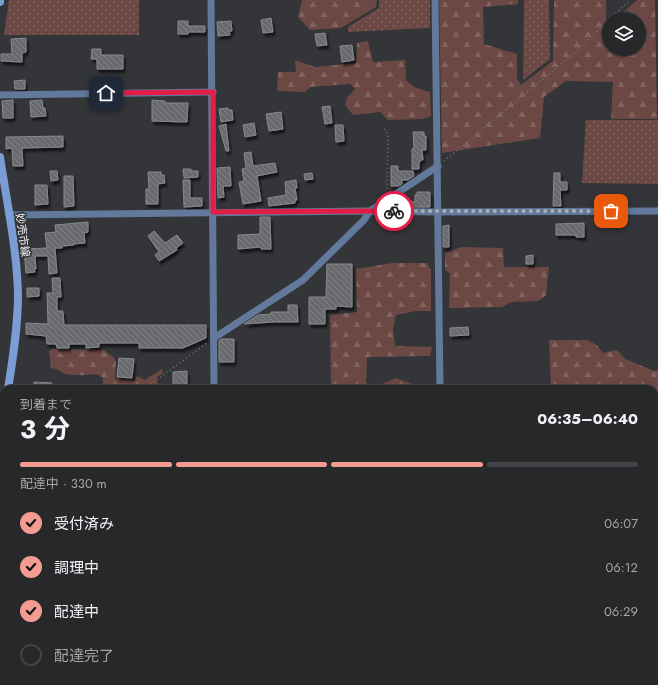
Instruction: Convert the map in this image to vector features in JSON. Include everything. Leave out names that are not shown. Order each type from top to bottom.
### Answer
[{"type":"main road","name":"妙売市線","points":[[0,156],[15,252],[18,296],[14,353],[9,385]]},
{"type":"street","points":[[211,0],[213,92],[214,385]]},
{"type":"street","points":[[435,0],[440,385]]},
{"type":"street","points":[[0,95],[213,92]]},
{"type":"street","points":[[214,338],[303,280],[364,220],[370,211],[438,166]]},
{"type":"street","points":[[9,215],[370,211],[658,211]]},
{"type":"path","points":[[618,12],[630,0]]},
{"type":"path","points":[[438,166],[571,56],[602,27]]},
{"type":"path","points":[[384,129],[388,135],[387,199]]},
{"type":"path","points":[[149,385],[214,338]]},
{"type":"green space","points":[[9,0],[139,0],[139,35],[4,35]]},
{"type":"green space","points":[[302,0],[377,0],[376,7],[341,28],[310,30],[298,17]]},
{"type":"green space","points":[[379,0],[430,0],[430,28],[348,32],[348,27],[379,8]]},
{"type":"green space","points":[[439,0],[518,0],[518,4],[483,7],[484,44],[517,54],[517,79],[521,85],[553,61],[554,0],[606,0],[606,12],[602,12],[602,56],[646,56],[646,12],[624,12],[637,0],[655,0],[657,119],[611,119],[613,82],[566,81],[544,97],[540,138],[442,153]]},
{"type":"green space","points":[[524,0],[549,0],[550,59],[523,80]]},
{"type":"green space","points":[[368,41],[373,62],[405,60],[406,80],[414,87],[430,92],[431,116],[423,119],[388,120],[380,112],[353,115],[345,105],[347,98],[355,89],[350,84],[310,87],[305,92],[277,91],[278,72],[296,72],[295,60],[315,67],[356,63],[357,43]]},
{"type":"green space","points":[[586,120],[658,120],[658,184],[582,183]]},
{"type":"green space","points":[[462,247],[503,248],[504,267],[549,267],[546,295],[538,301],[511,302],[502,307],[449,308],[450,273],[445,270],[445,253]]},
{"type":"green space","points":[[393,263],[427,263],[431,270],[431,311],[416,311],[396,315],[393,329],[395,346],[432,347],[430,356],[367,357],[366,383],[373,385],[331,385],[330,315],[357,312],[356,269]]},
{"type":"green space","points":[[549,340],[587,340],[597,345],[603,353],[617,350],[625,359],[654,371],[658,370],[658,385],[551,385]]},
{"type":"green space","points":[[52,349],[104,350],[116,361],[115,379],[135,380],[137,376],[145,380],[162,369],[163,373],[156,378],[159,385],[103,385],[103,378],[95,374],[68,374],[51,368],[49,351]]},
{"type":"green space","points":[[396,378],[415,385],[379,385]]},
{"type":"green space","points":[[545,384],[545,385],[520,385]]},
{"type":"building","points":[[271,18],[273,32],[263,33],[261,20]]},
{"type":"building","points":[[178,21],[188,21],[188,26],[205,26],[205,32],[188,32],[188,34],[178,34]]},
{"type":"building","points":[[231,21],[232,31],[229,31],[230,35],[218,36],[217,22]]},
{"type":"building","points":[[325,33],[327,45],[317,46],[315,34]]},
{"type":"building","points":[[26,38],[26,52],[22,53],[22,62],[1,61],[1,54],[12,54],[11,39]]},
{"type":"building","points":[[352,45],[354,60],[342,62],[340,46]]},
{"type":"building","points":[[92,49],[101,49],[101,55],[123,55],[123,69],[97,69],[97,59],[91,59]]},
{"type":"building","points":[[25,80],[25,89],[15,89],[14,81]]},
{"type":"building","points":[[13,100],[13,118],[3,118],[2,101]]},
{"type":"building","points":[[42,100],[46,116],[31,117],[30,101]]},
{"type":"building","points":[[152,100],[165,101],[165,103],[188,103],[187,122],[152,121]]},
{"type":"building","points":[[330,106],[332,123],[325,124],[322,107]]},
{"type":"building","points":[[228,108],[228,110],[232,110],[233,120],[221,122],[219,109]]},
{"type":"building","points":[[281,112],[283,129],[269,131],[266,114]]},
{"type":"building","points":[[254,123],[256,135],[245,137],[243,125]]},
{"type":"building","points":[[226,124],[229,151],[226,151],[219,126]]},
{"type":"building","points":[[335,125],[343,125],[344,141],[336,142]]},
{"type":"building","points":[[413,132],[424,132],[424,136],[426,136],[426,150],[422,150],[423,160],[420,160],[419,169],[412,169],[412,149],[414,148]]},
{"type":"building","points":[[63,136],[63,147],[22,148],[23,166],[13,166],[12,148],[6,149],[6,137]]},
{"type":"building","points":[[251,152],[253,166],[275,163],[277,172],[257,176],[261,201],[243,204],[239,182],[244,181],[242,169],[246,168],[244,153]]},
{"type":"building","points":[[391,166],[398,166],[398,171],[413,171],[414,176],[408,180],[402,180],[402,184],[398,186],[391,186]]},
{"type":"building","points":[[230,167],[231,186],[223,186],[224,197],[218,198],[217,168]]},
{"type":"building","points":[[183,169],[198,171],[198,177],[184,178]]},
{"type":"building","points":[[50,171],[57,171],[58,180],[51,181]]},
{"type":"building","points":[[148,172],[161,172],[161,175],[164,175],[165,183],[158,184],[158,204],[146,204],[146,189],[149,189]]},
{"type":"building","points":[[312,173],[313,179],[305,180],[304,174]]},
{"type":"building","points":[[554,173],[560,173],[560,182],[567,182],[567,190],[560,190],[561,206],[553,206]]},
{"type":"building","points":[[64,176],[73,176],[74,206],[64,207]]},
{"type":"building","points":[[183,180],[190,180],[190,198],[202,198],[202,206],[184,207]]},
{"type":"building","points":[[296,180],[297,188],[295,188],[297,200],[295,200],[295,203],[269,206],[268,198],[286,195],[285,182]]},
{"type":"building","points":[[35,185],[47,185],[48,204],[35,205]]},
{"type":"building","points":[[417,192],[430,192],[430,207],[410,207],[410,201],[415,202],[415,195],[417,195]]},
{"type":"building","points":[[260,217],[270,217],[271,249],[261,249],[261,247],[238,249],[238,235],[260,234]]},
{"type":"building","points":[[88,222],[88,232],[84,233],[85,243],[55,248],[57,273],[49,274],[48,256],[35,256],[35,272],[26,273],[24,249],[47,248],[45,233],[56,232],[55,225]]},
{"type":"building","points":[[584,223],[584,237],[576,237],[576,235],[556,235],[556,224]]},
{"type":"building","points":[[449,225],[449,247],[443,247],[443,226]]},
{"type":"building","points":[[154,231],[165,243],[177,235],[183,243],[176,248],[177,250],[159,261],[155,255],[159,252],[148,236]]},
{"type":"building","points":[[533,255],[533,264],[526,264],[526,256]]},
{"type":"building","points":[[327,264],[352,264],[352,307],[336,306],[336,309],[325,309],[325,324],[309,324],[309,297],[326,297]]},
{"type":"building","points":[[52,278],[60,278],[61,297],[57,297],[57,311],[63,311],[64,325],[206,325],[206,338],[183,348],[139,348],[139,343],[99,343],[99,347],[86,348],[86,344],[69,344],[69,348],[57,348],[56,344],[47,344],[46,336],[26,334],[26,323],[48,324],[47,293],[53,293]]},
{"type":"building","points":[[27,288],[39,288],[39,296],[27,297]]},
{"type":"building","points":[[288,305],[297,305],[298,322],[244,324],[258,315],[271,314],[271,312],[288,312]]},
{"type":"building","points":[[468,327],[469,335],[450,336],[450,328]]},
{"type":"building","points":[[221,339],[234,339],[234,362],[219,362],[219,341]]},
{"type":"building","points":[[119,358],[134,359],[132,378],[117,377]]},
{"type":"building","points":[[187,371],[187,385],[173,385],[173,372]]},
{"type":"building","points":[[34,382],[52,383],[52,385],[34,385]]},
{"type":"way so far","points":[[394,211],[611,211]]},
{"type":"route","points":[[106,93],[213,92],[213,212],[394,211]]}]
